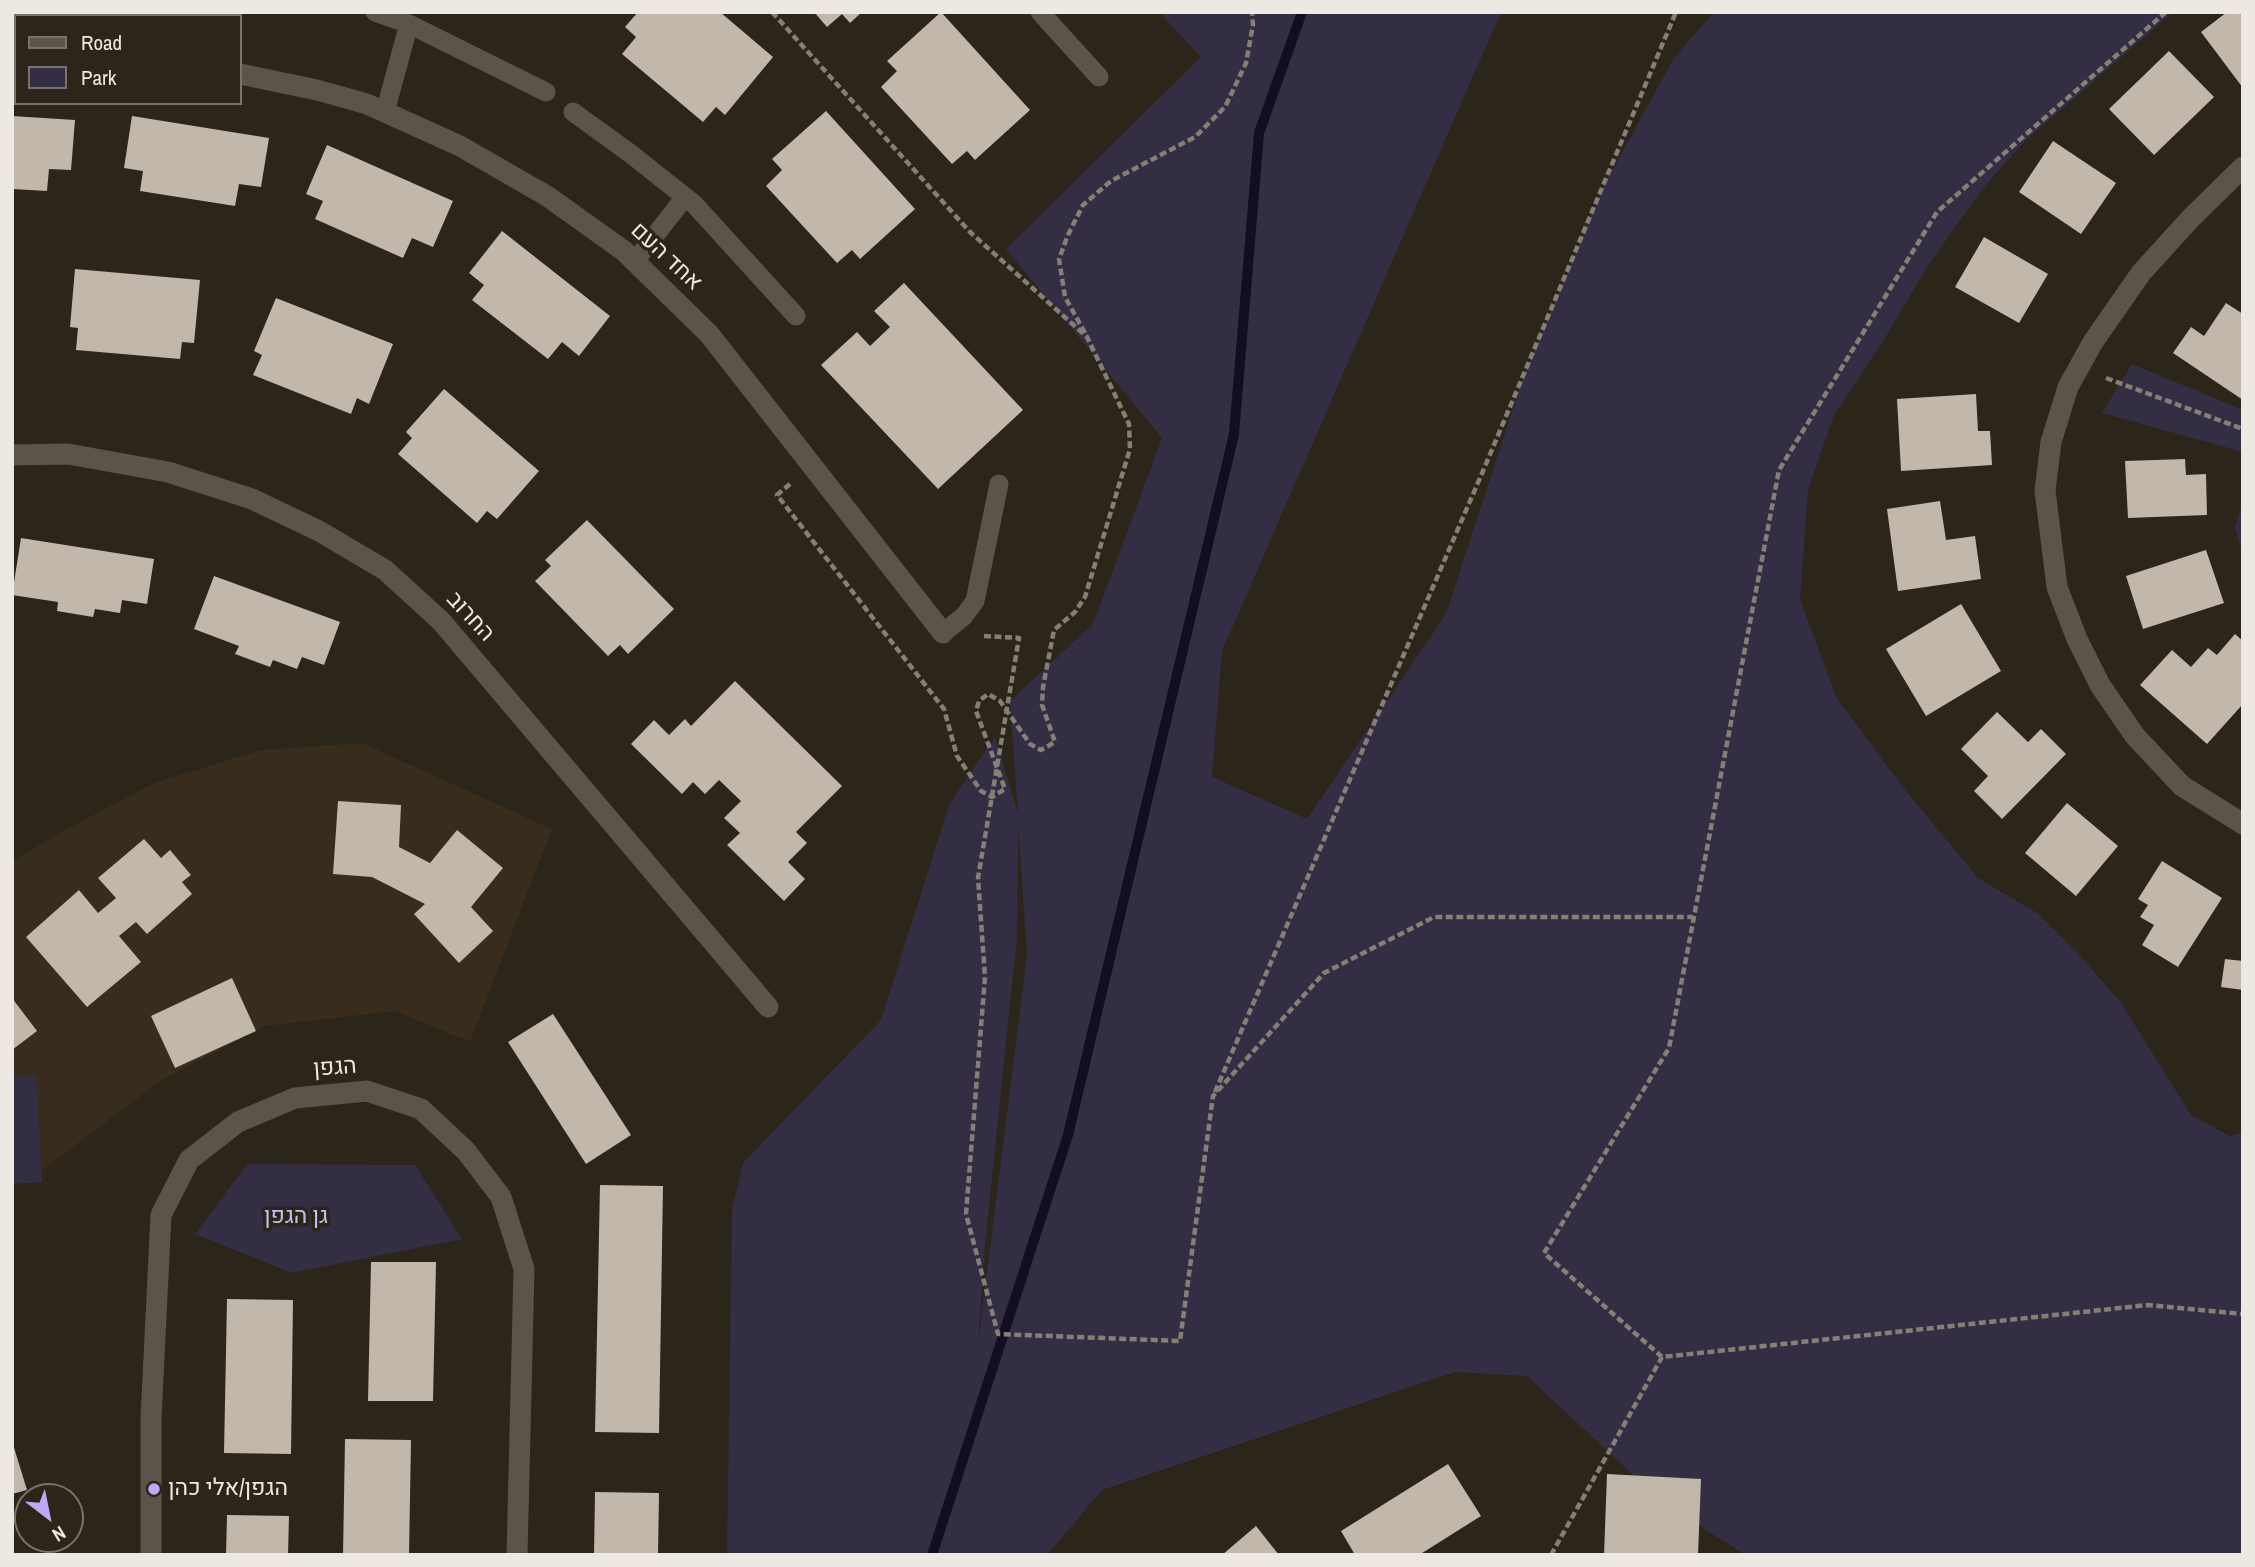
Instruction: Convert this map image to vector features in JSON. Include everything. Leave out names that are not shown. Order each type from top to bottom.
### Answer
[{"type":"street","name":"אחד העם","points":[[242,74],[317,90],[367,104],[460,146],[547,195],[624,251],[709,334],[943,633]]},
{"type":"street","points":[[2243,167],[2190,219],[2141,273],[2093,342],[2068,387],[2051,442],[2045,491],[2057,587],[2077,639],[2100,685],[2135,736],[2182,786],[2243,824]]},
{"type":"street","name":"החרוב","points":[[12,455],[68,454],[180,476],[252,499],[319,531],[385,570],[441,621],[768,1007]]},
{"type":"street","name":"הגפן","points":[[151,1555],[151,1418],[161,1215],[189,1160],[238,1122],[295,1098],[367,1091],[421,1109],[466,1151],[501,1197],[524,1269],[517,1555]]},
{"type":"lane","points":[[375,12],[409,24],[546,92]]},
{"type":"lane","points":[[1040,12],[1099,76]]},
{"type":"lane","points":[[385,112],[409,24]]},
{"type":"lane","points":[[573,112],[685,197],[732,244],[796,316]]},
{"type":"lane","points":[[635,261],[685,197]]},
{"type":"lane","points":[[943,633],[964,616],[975,601],[999,484]]},
{"type":"path","points":[[1087,337],[1065,297],[1059,259],[1083,205],[1111,181],[1195,137],[1225,107],[1246,63],[1253,24],[1252,12]]},
{"type":"path","points":[[943,633],[1019,638],[978,878],[985,977],[965,1214],[998,1335],[1180,1341],[1213,1096],[1483,471],[1676,12]]},
{"type":"path","points":[[2166,12],[1937,212],[1779,470],[1669,1048],[1544,1253],[1662,1357],[2148,1305],[2243,1314]]},
{"type":"path","points":[[2079,368],[2243,429]]},
{"type":"path","points":[[1213,1096],[1324,973],[1434,917],[1693,917]]},
{"type":"path","points":[[1551,1555],[1662,1357]]},
{"type":"shaded area","points":[[362,743],[552,829],[470,1042],[395,1011],[265,1026],[160,1081],[36,1175],[12,1178],[12,862],[63,831],[154,783],[261,750]]},
{"type":"green space","points":[[1159,12],[1501,12],[1222,651],[1212,777],[1307,819],[1446,614],[1524,375],[1602,189],[1674,58],[1714,12],[2173,12],[2024,142],[1980,192],[1927,267],[1885,338],[1834,415],[1808,490],[1800,599],[1836,697],[1901,785],[1978,878],[2037,913],[2077,952],[2121,1003],[2191,1115],[2230,1136],[2243,1132],[2243,1555],[1745,1555],[1661,1501],[1527,1376],[1455,1372],[1102,1490],[1047,1555],[727,1555],[732,1209],[743,1163],[881,1020],[949,805],[995,736],[1018,814],[1010,701],[1093,624],[1162,438],[1006,249],[1201,57]],"holes":[[[1018,824],[1027,955],[978,1343],[985,1245],[1017,937]]]},
{"type":"green space","points":[[2132,364],[2243,410],[2243,452],[2102,413]]},
{"type":"green space","points":[[2243,502],[2243,556],[2235,527]]},
{"type":"green space","points":[[36,1075],[42,1182],[12,1184],[12,1076]]},
{"type":"green space","name":"גן הגפן","points":[[247,1164],[415,1165],[462,1239],[292,1273],[195,1234]]},
{"type":"building","points":[[638,12],[720,12],[773,57],[725,115],[716,107],[703,122],[622,54],[636,37],[625,27]]},
{"type":"building","points":[[814,12],[862,12],[850,23],[842,14],[827,27]]},
{"type":"building","points":[[941,12],[1030,110],[975,160],[967,151],[952,164],[881,87],[897,71],[887,61]]},
{"type":"building","points":[[2227,12],[2239,12],[2243,17],[2243,88],[2201,32]]},
{"type":"building","points":[[2169,51],[2214,97],[2154,155],[2109,109]]},
{"type":"building","points":[[826,111],[915,209],[860,259],[852,250],[837,263],[766,186],[782,170],[772,159]]},
{"type":"building","points":[[12,116],[75,120],[71,170],[49,169],[47,191],[12,189]]},
{"type":"building","points":[[132,116],[269,138],[261,187],[239,184],[235,206],[140,191],[143,171],[124,168]]},
{"type":"building","points":[[2053,141],[2116,183],[2081,234],[2019,192]]},
{"type":"building","points":[[327,145],[453,201],[433,247],[412,238],[403,258],[315,219],[323,201],[306,194]]},
{"type":"building","points":[[502,231],[610,316],[579,356],[562,342],[548,359],[472,300],[484,285],[469,273]]},
{"type":"building","points":[[1984,237],[2048,274],[2019,323],[1955,287]]},
{"type":"building","points":[[75,269],[200,280],[194,343],[182,342],[180,359],[76,350],[78,328],[70,327]]},
{"type":"building","points":[[904,283],[1023,410],[938,489],[821,365],[857,332],[870,346],[890,327],[874,311]]},
{"type":"building","points":[[276,298],[393,344],[369,404],[357,398],[351,414],[253,375],[262,355],[254,351]]},
{"type":"building","points":[[2226,303],[2243,314],[2243,400],[2173,353],[2191,327],[2204,336]]},
{"type":"building","points":[[444,389],[539,471],[497,519],[487,511],[477,523],[398,454],[412,438],[406,432]]},
{"type":"building","points":[[1976,394],[1978,431],[1990,431],[1992,465],[1901,471],[1897,399]]},
{"type":"building","points":[[2185,459],[2186,475],[2206,474],[2207,515],[2128,518],[2125,461]]},
{"type":"building","points":[[1940,501],[1946,540],[1975,536],[1981,579],[1898,591],[1887,509]]},
{"type":"building","points":[[587,520],[674,609],[628,654],[620,645],[608,656],[535,581],[551,566],[545,560]]},
{"type":"building","points":[[21,538],[154,559],[147,604],[122,600],[120,613],[95,609],[93,617],[57,611],[58,602],[12,595]]},
{"type":"building","points":[[2206,550],[2224,603],[2143,629],[2126,576]]},
{"type":"building","points":[[214,576],[340,622],[324,665],[302,657],[297,669],[273,660],[270,667],[235,654],[239,646],[194,629]]},
{"type":"building","points":[[1961,604],[2001,671],[1926,716],[1886,649]]},
{"type":"building","points":[[2235,634],[2243,641],[2243,704],[2207,744],[2140,685],[2172,650],[2191,667],[2208,648],[2217,655]]},
{"type":"building","points":[[735,681],[842,786],[796,832],[807,843],[788,862],[805,879],[784,901],[727,845],[740,833],[724,818],[741,801],[719,780],[705,794],[693,782],[682,794],[631,744],[654,720],[669,735],[685,719],[691,726]]},
{"type":"building","points":[[1997,712],[2028,742],[2041,729],[2066,754],[2002,819],[1974,791],[1988,776],[1961,749]]},
{"type":"building","points":[[338,801],[401,805],[399,847],[430,863],[457,830],[503,868],[471,907],[493,931],[459,963],[414,914],[425,904],[372,877],[333,874]]},
{"type":"building","points":[[2067,803],[2118,846],[2076,896],[2025,853]]},
{"type":"building","points":[[144,839],[161,858],[170,850],[191,875],[182,882],[192,894],[147,934],[136,922],[119,936],[141,962],[87,1007],[26,937],[79,890],[98,913],[116,898],[98,878]]},
{"type":"building","points":[[2162,861],[2222,898],[2178,967],[2142,945],[2154,925],[2140,917],[2148,905],[2138,899]]},
{"type":"building","points":[[2225,959],[2243,961],[2243,990],[2221,987]]},
{"type":"building","points":[[232,978],[256,1031],[175,1068],[151,1016]]},
{"type":"building","points":[[12,998],[37,1031],[12,1050]]},
{"type":"building","points":[[553,1014],[631,1135],[586,1164],[508,1042]]},
{"type":"building","points":[[600,1185],[663,1186],[659,1433],[595,1432]]},
{"type":"building","points":[[371,1262],[436,1262],[433,1401],[368,1401]]},
{"type":"building","points":[[227,1299],[293,1300],[291,1454],[224,1453]]},
{"type":"building","points":[[345,1439],[411,1440],[409,1555],[343,1555]]},
{"type":"building","points":[[12,1441],[25,1483],[14,1483],[12,1494]]},
{"type":"building","points":[[1448,1464],[1481,1516],[1419,1555],[1355,1555],[1341,1531]]},
{"type":"building","points":[[1607,1474],[1701,1479],[1698,1555],[1604,1555]]},
{"type":"building","points":[[595,1492],[659,1493],[658,1555],[594,1555]]},
{"type":"building","points":[[227,1515],[289,1516],[288,1555],[226,1555]]},
{"type":"building","points":[[1256,1526],[1279,1555],[1222,1555]]},
{"type":"waterway","points":[[932,1555],[1068,1135],[1234,434],[1259,133],[1302,12]]},
{"type":"place","name":"הגפן/אלי כהן","points":[[154,1489]]}]
